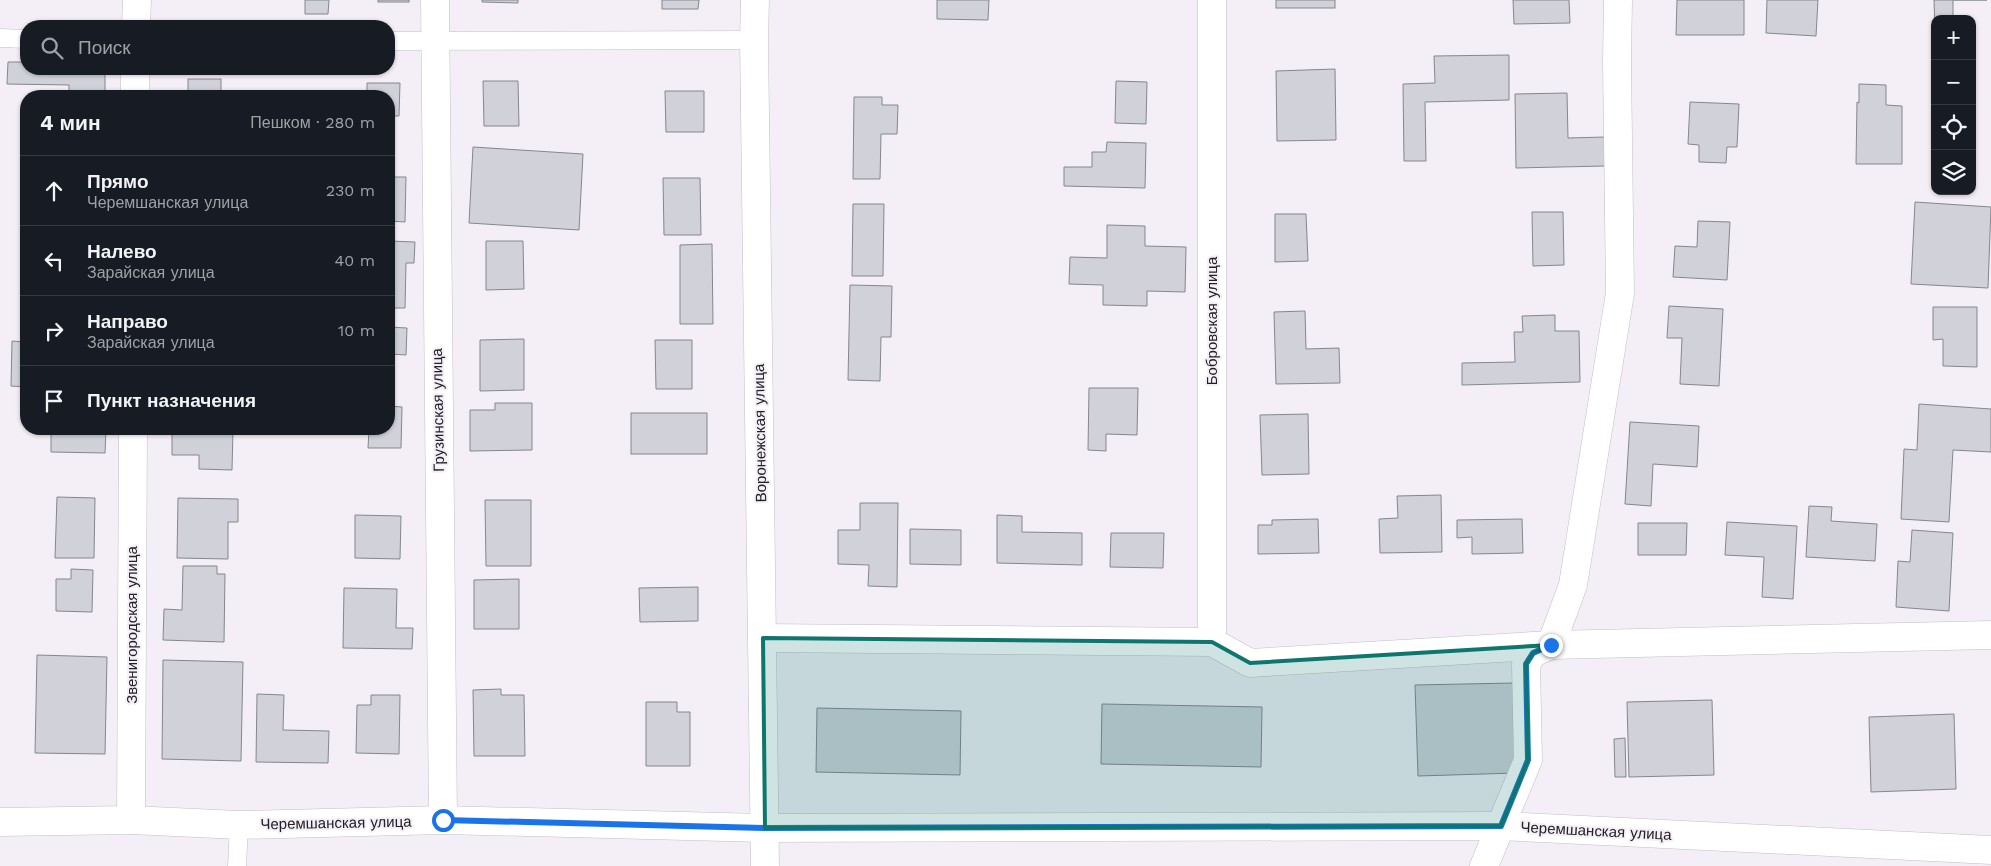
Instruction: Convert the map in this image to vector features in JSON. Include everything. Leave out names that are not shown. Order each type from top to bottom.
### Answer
[{"type":"street","points":[[136,20],[137,0]]},
{"type":"street","name":"Грузинская улица","points":[[435,0],[443,820]]},
{"type":"street","name":"Воронежская улица","points":[[755,0],[765,866]]},
{"type":"street","name":"Бобровская улица","points":[[1212,0],[1212,642]]},
{"type":"street","points":[[1484,866],[1528,760],[1526,664],[1533,653],[1551,645],[1573,585],[1620,293],[1616,62],[1618,0]]},
{"type":"street","points":[[135,75],[135,90]]},
{"type":"street","name":"Звенигородская улица","points":[[131,820],[133,435]]},
{"type":"street","points":[[763,638],[1212,642],[1250,664],[1551,645],[1991,635]]},
{"type":"street","name":"Черемшанская улица","points":[[0,822],[131,820],[239,825],[443,820],[765,828],[1501,826],[1991,850]]},
{"type":"lane","points":[[0,38],[20,39]]},
{"type":"lane","points":[[395,41],[754,40]]},
{"type":"lane","points":[[237,866],[239,825]]},
{"type":"highlighted area","points":[[763,638],[1212,642],[1250,663],[1551,645],[1533,653],[1526,664],[1528,760],[1501,826],[765,828]]},
{"type":"building","points":[[305,0],[329,0],[328,14],[305,14]]},
{"type":"building","points":[[378,0],[409,0],[409,2],[378,2]]},
{"type":"building","points":[[482,0],[518,0],[518,3],[482,2]]},
{"type":"building","points":[[662,0],[699,0],[698,9],[662,9]]},
{"type":"building","points":[[937,0],[989,0],[988,20],[937,19]]},
{"type":"building","points":[[1276,0],[1335,0],[1335,8],[1276,8]]},
{"type":"building","points":[[1513,0],[1569,0],[1570,23],[1514,24]]},
{"type":"building","points":[[1677,0],[1744,0],[1744,35],[1676,35]]},
{"type":"building","points":[[1767,0],[1818,0],[1816,36],[1766,33]]},
{"type":"building","points":[[1934,0],[1953,0],[1953,15],[1934,15]]},
{"type":"building","points":[[1509,55],[1509,100],[1425,102],[1426,161],[1404,161],[1403,84],[1435,83],[1434,56]]},
{"type":"building","points":[[8,62],[20,62],[20,75],[105,75],[105,90],[69,90],[69,85],[7,84]]},
{"type":"building","points":[[1335,69],[1336,140],[1277,141],[1276,71]]},
{"type":"building","points":[[188,79],[221,79],[221,90],[188,90]]},
{"type":"building","points":[[483,81],[518,81],[519,126],[484,126]]},
{"type":"building","points":[[1116,81],[1147,82],[1146,124],[1115,123]]},
{"type":"building","points":[[367,83],[400,83],[399,116],[395,116],[395,90],[367,90]]},
{"type":"building","points":[[1859,84],[1886,85],[1886,105],[1902,106],[1902,164],[1856,164]]},
{"type":"building","points":[[665,91],[704,91],[704,132],[666,132]]},
{"type":"building","points":[[1567,93],[1568,138],[1605,137],[1605,166],[1516,168],[1515,94]]},
{"type":"building","points":[[854,97],[882,97],[882,105],[898,105],[897,134],[881,134],[880,179],[853,179]]},
{"type":"building","points":[[1690,102],[1739,104],[1737,147],[1727,147],[1726,163],[1699,162],[1699,145],[1688,144]]},
{"type":"building","points":[[1107,142],[1146,143],[1145,188],[1064,186],[1064,167],[1092,167],[1092,152],[1106,152]]},
{"type":"building","points":[[473,147],[583,154],[579,230],[469,223]]},
{"type":"building","points":[[395,177],[406,177],[405,222],[395,221]]},
{"type":"building","points":[[663,178],[700,178],[701,235],[664,235]]},
{"type":"building","points":[[1915,202],[1991,207],[1988,288],[1911,284]]},
{"type":"building","points":[[853,204],[884,204],[883,276],[852,276]]},
{"type":"building","points":[[1532,212],[1563,212],[1564,265],[1533,266]]},
{"type":"building","points":[[1275,214],[1306,214],[1308,261],[1275,262]]},
{"type":"building","points":[[1698,221],[1730,222],[1727,280],[1673,277],[1675,246],[1697,247]]},
{"type":"building","points":[[1107,225],[1145,226],[1145,246],[1186,247],[1185,292],[1147,291],[1147,306],[1103,305],[1103,285],[1069,284],[1070,257],[1107,258]]},
{"type":"building","points":[[395,241],[415,242],[414,263],[406,263],[405,308],[395,308]]},
{"type":"building","points":[[486,241],[523,241],[524,289],[486,290]]},
{"type":"building","points":[[712,244],[713,324],[680,324],[680,245]]},
{"type":"building","points":[[850,285],[892,286],[891,337],[881,337],[880,381],[848,380]]},
{"type":"building","points":[[1669,306],[1723,309],[1719,386],[1680,384],[1682,338],[1667,338]]},
{"type":"building","points":[[1933,307],[1977,307],[1977,367],[1943,366],[1943,339],[1933,340]]},
{"type":"building","points":[[1305,311],[1306,349],[1339,348],[1340,383],[1276,384],[1274,312]]},
{"type":"building","points":[[1555,315],[1555,331],[1579,331],[1580,382],[1462,385],[1462,363],[1515,362],[1514,332],[1523,332],[1522,316]]},
{"type":"building","points":[[395,327],[407,328],[406,355],[395,354]]},
{"type":"building","points":[[524,339],[524,390],[480,391],[480,340]]},
{"type":"building","points":[[655,340],[692,340],[692,389],[656,389]]},
{"type":"building","points":[[12,341],[20,342],[20,387],[11,386]]},
{"type":"building","points":[[1089,388],[1138,388],[1137,435],[1106,434],[1106,451],[1088,450]]},
{"type":"building","points":[[495,403],[532,403],[532,450],[470,451],[470,410],[495,410]]},
{"type":"building","points":[[1919,404],[1991,409],[1991,452],[1953,450],[1949,522],[1901,519],[1904,449],[1917,450]]},
{"type":"building","points":[[395,406],[402,407],[401,448],[368,448],[369,435],[395,435]]},
{"type":"building","points":[[631,413],[707,413],[707,454],[631,454]]},
{"type":"building","points":[[1308,414],[1309,474],[1262,475],[1260,415]]},
{"type":"building","points":[[1630,422],[1699,426],[1697,467],[1653,464],[1651,506],[1625,504]]},
{"type":"building","points":[[51,435],[106,435],[105,453],[51,452]]},
{"type":"building","points":[[172,435],[233,435],[232,470],[199,469],[199,455],[172,455]]},
{"type":"building","points":[[1441,495],[1442,552],[1380,553],[1379,519],[1398,518],[1397,496]]},
{"type":"building","points":[[57,497],[95,498],[94,558],[55,558]]},
{"type":"building","points":[[178,498],[238,499],[238,522],[228,522],[228,559],[177,558]]},
{"type":"building","points":[[485,500],[531,500],[531,566],[486,566]]},
{"type":"building","points":[[860,503],[898,503],[897,587],[868,586],[869,565],[838,564],[838,530],[860,530]]},
{"type":"building","points":[[1809,506],[1832,507],[1831,521],[1877,524],[1875,561],[1806,557]]},
{"type":"building","points":[[355,515],[401,516],[400,559],[355,558]]},
{"type":"building","points":[[997,515],[1022,516],[1022,532],[1082,533],[1082,565],[997,563]]},
{"type":"building","points":[[1318,519],[1319,553],[1258,554],[1258,525],[1272,525],[1272,520]]},
{"type":"building","points":[[1522,519],[1523,553],[1472,554],[1472,537],[1457,538],[1457,520]]},
{"type":"building","points":[[1727,522],[1797,526],[1793,599],[1762,597],[1764,557],[1725,555]]},
{"type":"building","points":[[1638,523],[1687,523],[1686,555],[1638,555]]},
{"type":"building","points":[[910,529],[961,530],[961,565],[910,564]]},
{"type":"building","points":[[1912,530],[1953,533],[1949,611],[1896,607],[1898,561],[1910,562]]},
{"type":"building","points":[[1111,533],[1164,533],[1163,568],[1110,567]]},
{"type":"building","points":[[183,566],[217,566],[217,574],[225,574],[224,642],[163,640],[164,609],[182,610]]},
{"type":"building","points":[[71,569],[93,570],[92,612],[56,611],[56,579],[71,579]]},
{"type":"building","points":[[519,579],[519,629],[474,629],[474,580]]},
{"type":"building","points":[[698,587],[698,621],[640,622],[639,588]]},
{"type":"building","points":[[344,588],[397,589],[396,628],[413,628],[412,649],[343,648]]},
{"type":"building","points":[[37,655],[107,657],[105,754],[35,753]]},
{"type":"building","points":[[163,660],[243,662],[241,761],[162,759]]},
{"type":"building","points":[[1513,683],[1516,773],[1418,776],[1415,685]]},
{"type":"building","points":[[501,689],[501,695],[524,695],[525,756],[474,756],[473,690]]},
{"type":"building","points":[[257,694],[284,695],[283,730],[329,731],[328,763],[256,762]]},
{"type":"building","points":[[371,695],[400,695],[399,754],[356,753],[357,705],[371,705]]},
{"type":"building","points":[[1712,700],[1714,775],[1629,777],[1627,702]]},
{"type":"building","points":[[646,702],[677,702],[677,712],[690,712],[690,766],[646,766]]},
{"type":"building","points":[[1102,704],[1262,707],[1261,767],[1101,764]]},
{"type":"building","points":[[817,708],[961,711],[960,775],[816,772]]},
{"type":"building","points":[[1954,714],[1956,789],[1871,792],[1869,717]]},
{"type":"building","points":[[1625,738],[1626,777],[1615,777],[1614,739]]},
{"type":"route","points":[[443,820],[765,828],[1501,826],[1528,760],[1526,664],[1533,653],[1551,645]]}]
